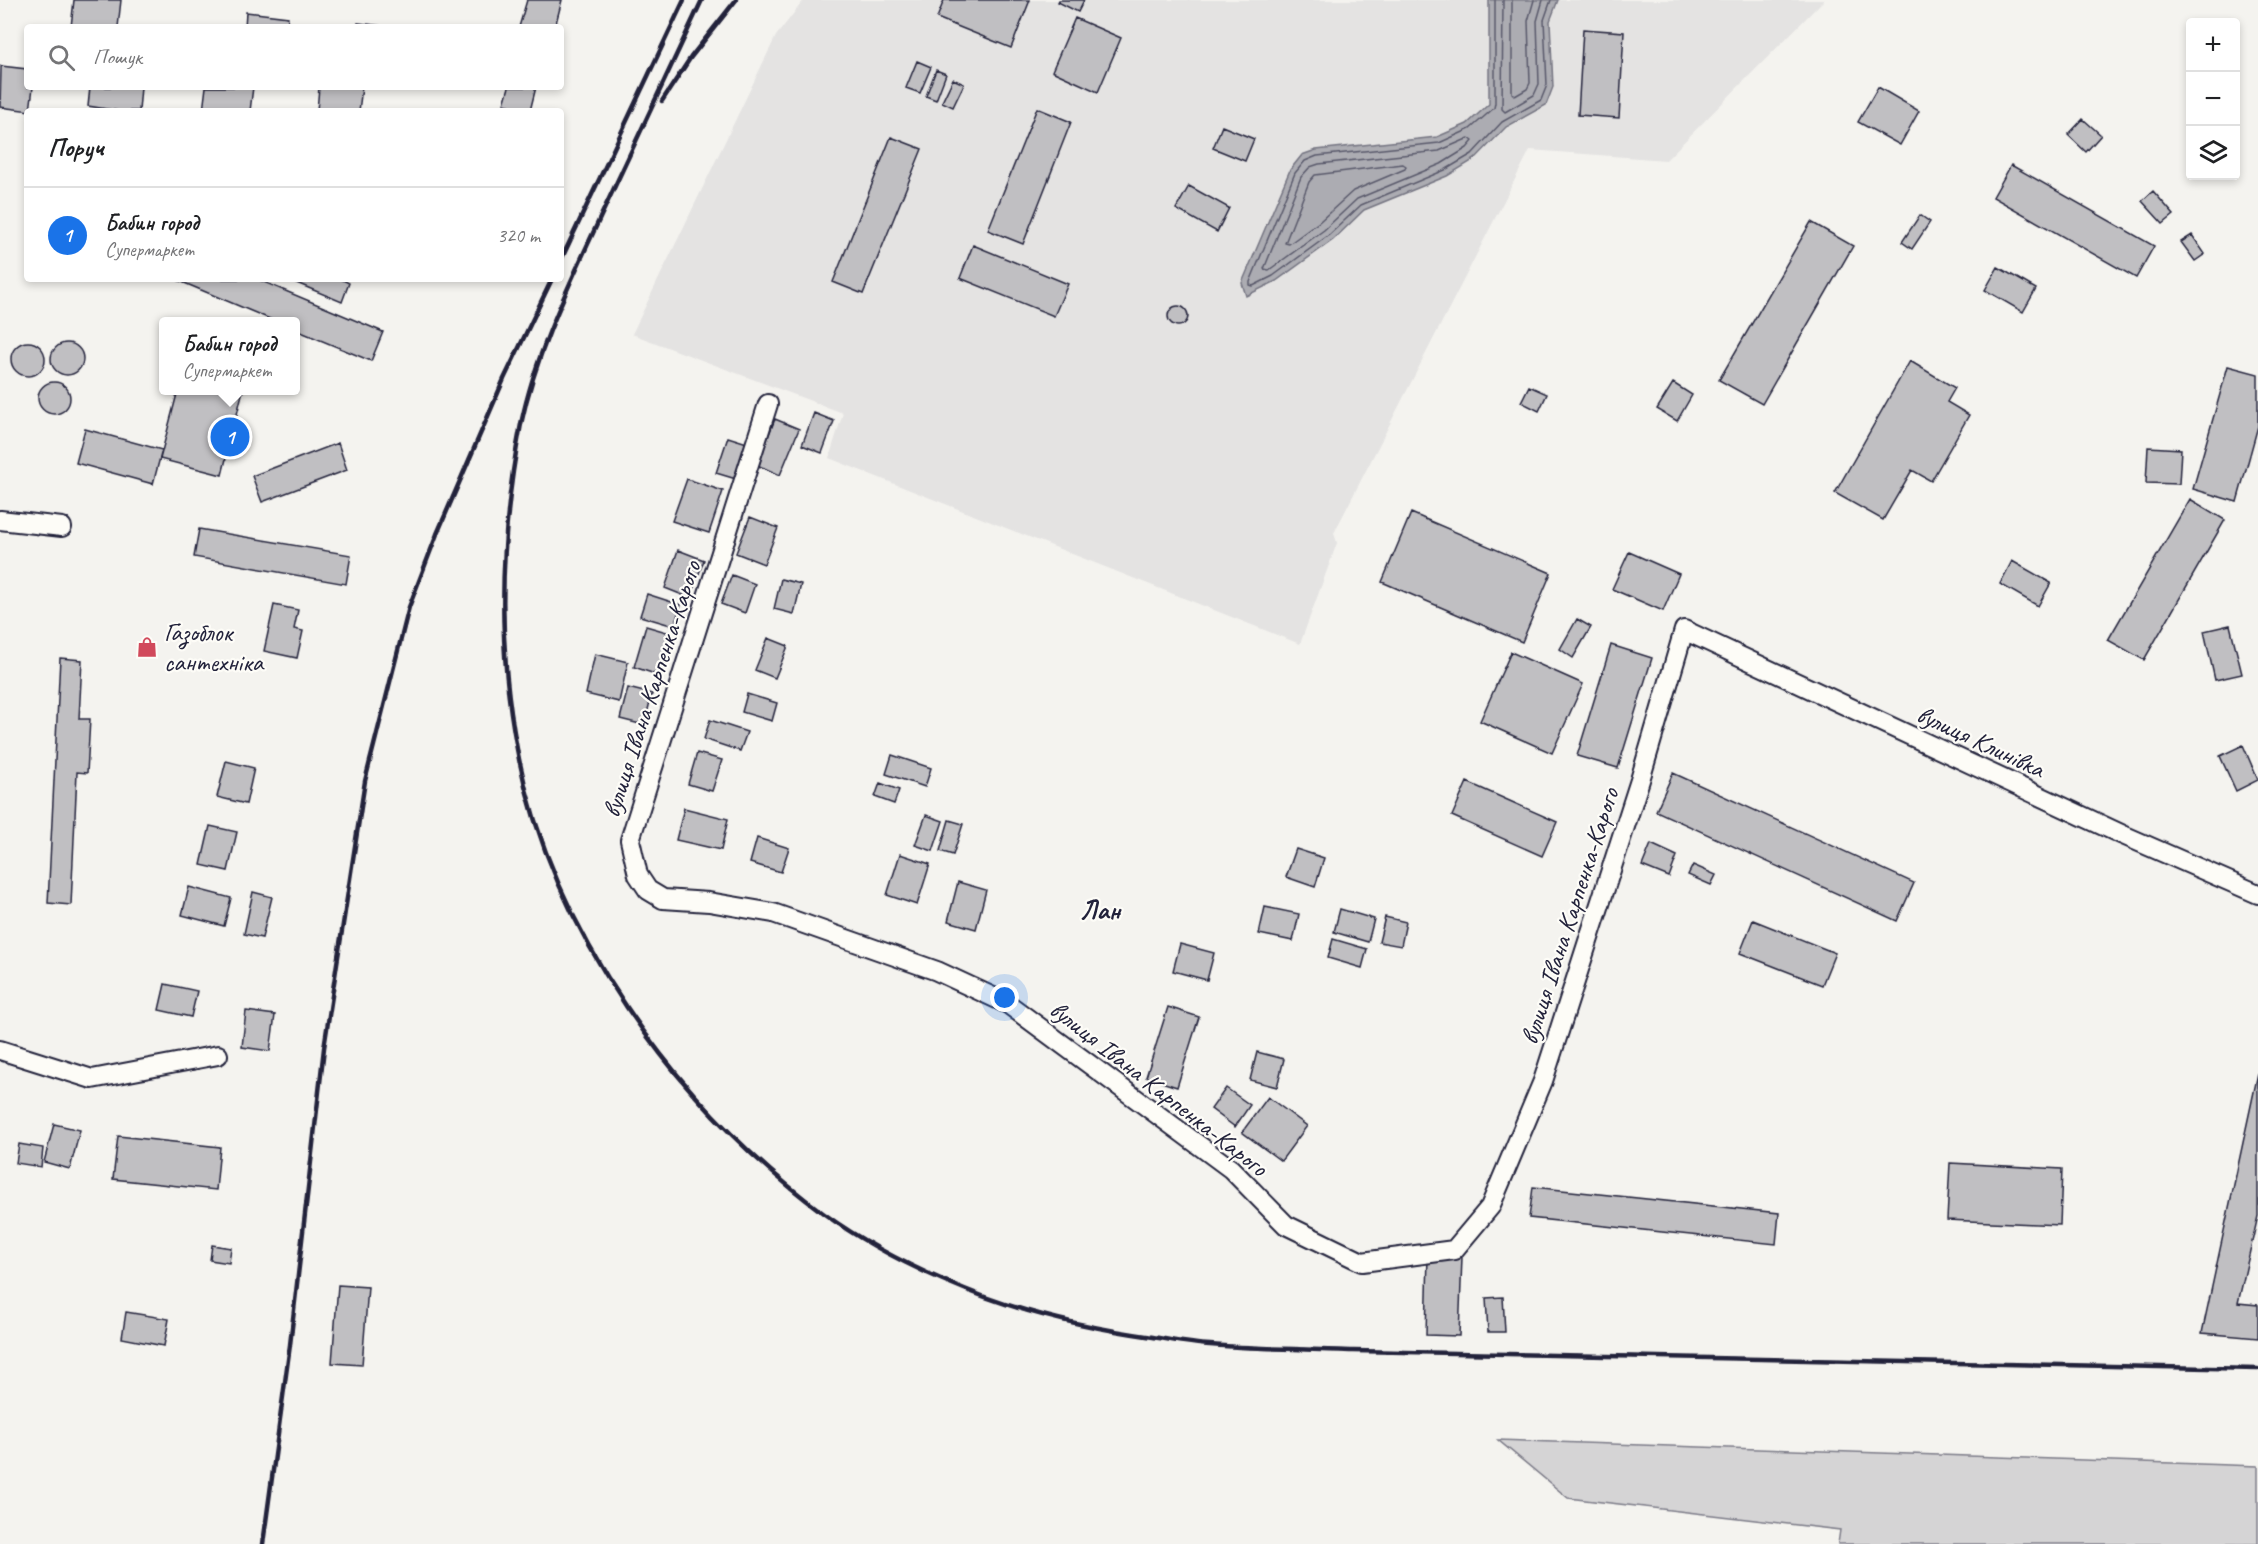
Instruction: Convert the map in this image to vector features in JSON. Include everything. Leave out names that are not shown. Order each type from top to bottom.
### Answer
[{"type":"street","name":"вулиця Івана Карпенка-Карого","points":[[768,404],[630,840],[638,875],[648,890],[663,899],[709,902],[773,913],[937,971],[1008,1004],[1231,1169],[1286,1225],[1362,1262],[1454,1250],[1490,1207],[1543,1081],[1640,780],[1684,630]]},
{"type":"street","points":[[0,520],[62,527]]},
{"type":"street","name":"вулиця Клинівка","points":[[1684,630],[2113,830],[2258,894]]},
{"type":"street","points":[[0,1050],[92,1079],[218,1055]]},
{"type":"shaded area","points":[[804,0],[1824,0],[1666,160],[1530,150],[1334,533],[1337,543],[1300,644],[829,458],[843,413],[632,334],[776,36]]},
{"type":"shaded area","points":[[1498,1440],[2258,1466],[2258,1544],[1838,1544],[1840,1530],[1568,1498]]},
{"type":"water","points":[[1489,0],[1558,0],[1550,21],[1553,87],[1546,105],[1506,127],[1475,159],[1447,176],[1364,210],[1333,240],[1276,281],[1246,296],[1242,283],[1290,170],[1302,155],[1316,150],[1437,137],[1467,124],[1489,104]]},
{"type":"building","points":[[74,0],[121,0],[118,24],[71,24]]},
{"type":"building","points":[[527,0],[562,0],[556,24],[520,24]]},
{"type":"building","points":[[944,0],[1030,0],[1011,48],[937,18]]},
{"type":"building","points":[[1059,0],[1084,0],[1078,12],[1058,2]]},
{"type":"building","points":[[246,12],[288,17],[287,24],[245,24]]},
{"type":"building","points":[[1075,18],[1121,38],[1098,92],[1052,71]]},
{"type":"building","points":[[1583,29],[1624,32],[1619,118],[1578,115]]},
{"type":"building","points":[[917,61],[931,67],[920,93],[906,88]]},
{"type":"building","points":[[1,66],[24,69],[24,90],[33,90],[30,108],[24,108],[24,110],[0,107]]},
{"type":"building","points":[[936,70],[946,74],[936,100],[926,96]]},
{"type":"building","points":[[953,79],[964,84],[953,107],[942,102]]},
{"type":"building","points":[[1878,87],[1919,111],[1900,145],[1858,122]]},
{"type":"building","points":[[90,90],[141,90],[139,108],[88,106]]},
{"type":"building","points":[[206,90],[253,90],[250,108],[203,108]]},
{"type":"building","points":[[319,90],[362,90],[359,108],[317,108]]},
{"type":"building","points":[[508,90],[535,90],[531,108],[504,104]]},
{"type":"building","points":[[1037,108],[1071,122],[1023,244],[988,230]]},
{"type":"building","points":[[2083,119],[2101,135],[2086,152],[2068,135]]},
{"type":"building","points":[[1222,126],[1254,139],[1245,161],[1213,148]]},
{"type":"building","points":[[891,137],[922,149],[863,294],[833,282]]},
{"type":"building","points":[[2011,165],[2154,246],[2136,278],[1993,197]]},
{"type":"building","points":[[1189,186],[1229,208],[1217,232],[1176,209]]},
{"type":"building","points":[[2153,191],[2174,215],[2163,224],[2142,201]]},
{"type":"building","points":[[1920,215],[1930,222],[1912,249],[1902,242]]},
{"type":"building","points":[[1811,222],[1853,246],[1762,404],[1719,380]]},
{"type":"building","points":[[2192,235],[2205,254],[2195,261],[2181,242]]},
{"type":"building","points":[[973,245],[1068,284],[1054,316],[960,278]]},
{"type":"building","points":[[1998,267],[2036,289],[2023,312],[1985,290]]},
{"type":"building","points":[[182,282],[264,282],[383,332],[371,361],[300,332],[300,317],[265,317]]},
{"type":"building","points":[[294,282],[347,282],[349,283],[342,302]]},
{"type":"building","points":[[1178,306],[1185,309],[1188,316],[1185,323],[1178,326],[1171,323],[1168,316],[1171,309]]},
{"type":"building","points":[[28,342],[40,347],[45,359],[40,371],[28,376],[16,371],[11,359],[16,347]]},
{"type":"building","points":[[67,343],[79,347],[83,359],[79,371],[67,375],[55,371],[51,359],[55,347]]},
{"type":"building","points":[[1910,361],[1955,388],[1947,402],[1969,415],[1931,481],[1912,470],[1883,520],[1835,493]]},
{"type":"building","points":[[2228,366],[2258,374],[2258,426],[2237,502],[2193,489]]},
{"type":"building","points":[[54,382],[65,387],[70,398],[65,409],[54,414],[43,409],[38,398],[43,387]]},
{"type":"building","points":[[1673,383],[1692,395],[1677,421],[1657,409]]},
{"type":"building","points":[[1529,386],[1547,394],[1539,411],[1521,402]]},
{"type":"building","points":[[177,395],[242,395],[222,475],[160,459]]},
{"type":"building","points":[[814,413],[834,421],[822,453],[802,445]]},
{"type":"building","points":[[775,419],[799,429],[780,475],[757,465]]},
{"type":"building","points":[[85,429],[162,450],[153,484],[76,463]]},
{"type":"building","points":[[728,437],[747,443],[736,479],[716,473]]},
{"type":"building","points":[[338,443],[347,470],[262,502],[252,476]]},
{"type":"building","points":[[2148,447],[2181,449],[2179,484],[2146,483]]},
{"type":"building","points":[[687,479],[723,491],[709,533],[672,521]]},
{"type":"building","points":[[2190,499],[2225,520],[2144,660],[2108,640]]},
{"type":"building","points":[[1411,513],[1551,573],[1522,642],[1382,582]]},
{"type":"building","points":[[750,517],[778,528],[764,564],[736,553]]},
{"type":"building","points":[[199,529],[351,555],[346,584],[194,557]]},
{"type":"building","points":[[678,550],[704,560],[690,598],[665,588]]},
{"type":"building","points":[[1629,552],[1679,574],[1663,611],[1612,589]]},
{"type":"building","points":[[2012,561],[2051,583],[2038,606],[2000,584]]},
{"type":"building","points":[[732,575],[755,584],[745,613],[721,604]]},
{"type":"building","points":[[781,579],[801,584],[794,614],[774,609]]},
{"type":"building","points":[[647,594],[681,605],[674,626],[640,616]]},
{"type":"building","points":[[274,605],[298,610],[294,629],[303,631],[297,658],[264,651]]},
{"type":"building","points":[[1577,619],[1591,627],[1573,658],[1560,649]]},
{"type":"building","points":[[2230,625],[2242,674],[2215,680],[2204,631]]},
{"type":"building","points":[[646,626],[670,633],[658,675],[634,667]]},
{"type":"building","points":[[768,638],[788,646],[775,678],[755,670]]},
{"type":"building","points":[[1611,645],[1652,658],[1618,768],[1577,756]]},
{"type":"building","points":[[1511,652],[1583,684],[1552,753],[1480,721]]},
{"type":"building","points":[[595,654],[628,662],[619,702],[586,694]]},
{"type":"building","points":[[60,658],[82,660],[79,719],[90,719],[87,773],[77,772],[71,905],[48,903]]},
{"type":"building","points":[[628,688],[652,694],[644,725],[620,719]]},
{"type":"building","points":[[747,694],[777,703],[772,721],[742,712]]},
{"type":"building","points":[[710,720],[747,732],[740,751],[704,739]]},
{"type":"building","points":[[2243,745],[2258,780],[2236,791],[2220,756]]},
{"type":"building","points":[[697,753],[722,760],[712,791],[688,784]]},
{"type":"building","points":[[892,755],[931,768],[925,787],[886,774]]},
{"type":"building","points":[[226,761],[254,768],[246,804],[217,797]]},
{"type":"building","points":[[1673,773],[1914,883],[1897,921],[1656,811]]},
{"type":"building","points":[[1467,782],[1557,822],[1542,856],[1452,816]]},
{"type":"building","points":[[880,783],[899,790],[894,804],[875,797]]},
{"type":"building","points":[[684,808],[728,819],[721,850],[676,840]]},
{"type":"building","points":[[926,815],[943,821],[933,851],[915,845]]},
{"type":"building","points":[[949,820],[963,824],[953,855],[940,851]]},
{"type":"building","points":[[210,826],[237,832],[228,871],[201,865]]},
{"type":"building","points":[[757,838],[789,848],[781,872],[750,863]]},
{"type":"building","points":[[1651,844],[1677,856],[1669,877],[1642,866]]},
{"type":"building","points":[[1296,849],[1324,858],[1315,887],[1286,877]]},
{"type":"building","points":[[900,854],[930,864],[917,905],[887,895]]},
{"type":"building","points":[[1693,865],[1716,875],[1711,885],[1688,875]]},
{"type":"building","points":[[958,882],[986,890],[976,929],[948,921]]},
{"type":"building","points":[[189,887],[231,898],[224,926],[182,915]]},
{"type":"building","points":[[253,892],[272,897],[262,938],[244,934]]},
{"type":"building","points":[[1265,907],[1299,914],[1293,941],[1259,934]]},
{"type":"building","points":[[1340,909],[1374,919],[1368,942],[1334,932]]},
{"type":"building","points":[[1385,917],[1406,922],[1401,946],[1379,942]]},
{"type":"building","points":[[1753,920],[1835,953],[1822,985],[1740,953]]},
{"type":"building","points":[[1333,939],[1367,949],[1362,968],[1328,958]]},
{"type":"building","points":[[1180,944],[1214,953],[1207,980],[1173,971]]},
{"type":"building","points":[[165,984],[197,991],[191,1017],[159,1010]]},
{"type":"building","points":[[1168,1007],[1199,1017],[1177,1087],[1146,1077]]},
{"type":"building","points":[[246,1011],[275,1015],[270,1051],[242,1047]]},
{"type":"building","points":[[1257,1052],[1284,1059],[1277,1087],[1250,1080]]},
{"type":"building","points":[[2258,1073],[2258,1216],[2238,1303],[2258,1305],[2258,1338],[2202,1333]]},
{"type":"building","points":[[1226,1088],[1250,1105],[1235,1127],[1211,1109]]},
{"type":"building","points":[[1268,1097],[1307,1126],[1281,1161],[1242,1132]]},
{"type":"building","points":[[54,1124],[80,1130],[70,1169],[44,1162]]},
{"type":"building","points":[[118,1136],[220,1147],[216,1190],[113,1179]]},
{"type":"building","points":[[19,1144],[43,1148],[41,1167],[16,1163]]},
{"type":"building","points":[[1950,1163],[2062,1169],[2060,1225],[1947,1220]]},
{"type":"building","points":[[1533,1187],[1779,1213],[1776,1244],[1529,1218]]},
{"type":"building","points":[[212,1245],[231,1248],[229,1263],[210,1260]]},
{"type":"building","points":[[1428,1256],[1462,1257],[1459,1336],[1426,1335]]},
{"type":"building","points":[[338,1285],[368,1287],[362,1365],[332,1363]]},
{"type":"building","points":[[1503,1297],[1505,1332],[1488,1332],[1486,1298]]},
{"type":"building","points":[[126,1312],[169,1319],[164,1346],[122,1338]]},
{"type":"railway","points":[[564,254],[684,0]]},
{"type":"railway","points":[[702,0],[565,294],[544,345],[527,397],[514,465],[505,546],[503,587],[506,668],[517,749],[534,817],[558,883],[590,947],[628,1008],[671,1066],[718,1120],[769,1169],[841,1226],[901,1260],[964,1289],[1026,1311],[1110,1330],[1189,1343],[1354,1351],[2258,1369]]},
{"type":"railway","points":[[662,101],[691,57],[736,0]]},
{"type":"railway","points":[[263,1544],[290,1345],[324,1048],[365,781],[409,607],[437,534],[504,379],[551,282]]},
{"type":"place","name":"Бабин город","points":[[230,437]]},
{"type":"place","name":"Газоблок сантехніка","points":[[147,647]]},
{"type":"district","name":"Лан","points":[[1100,910]]}]
